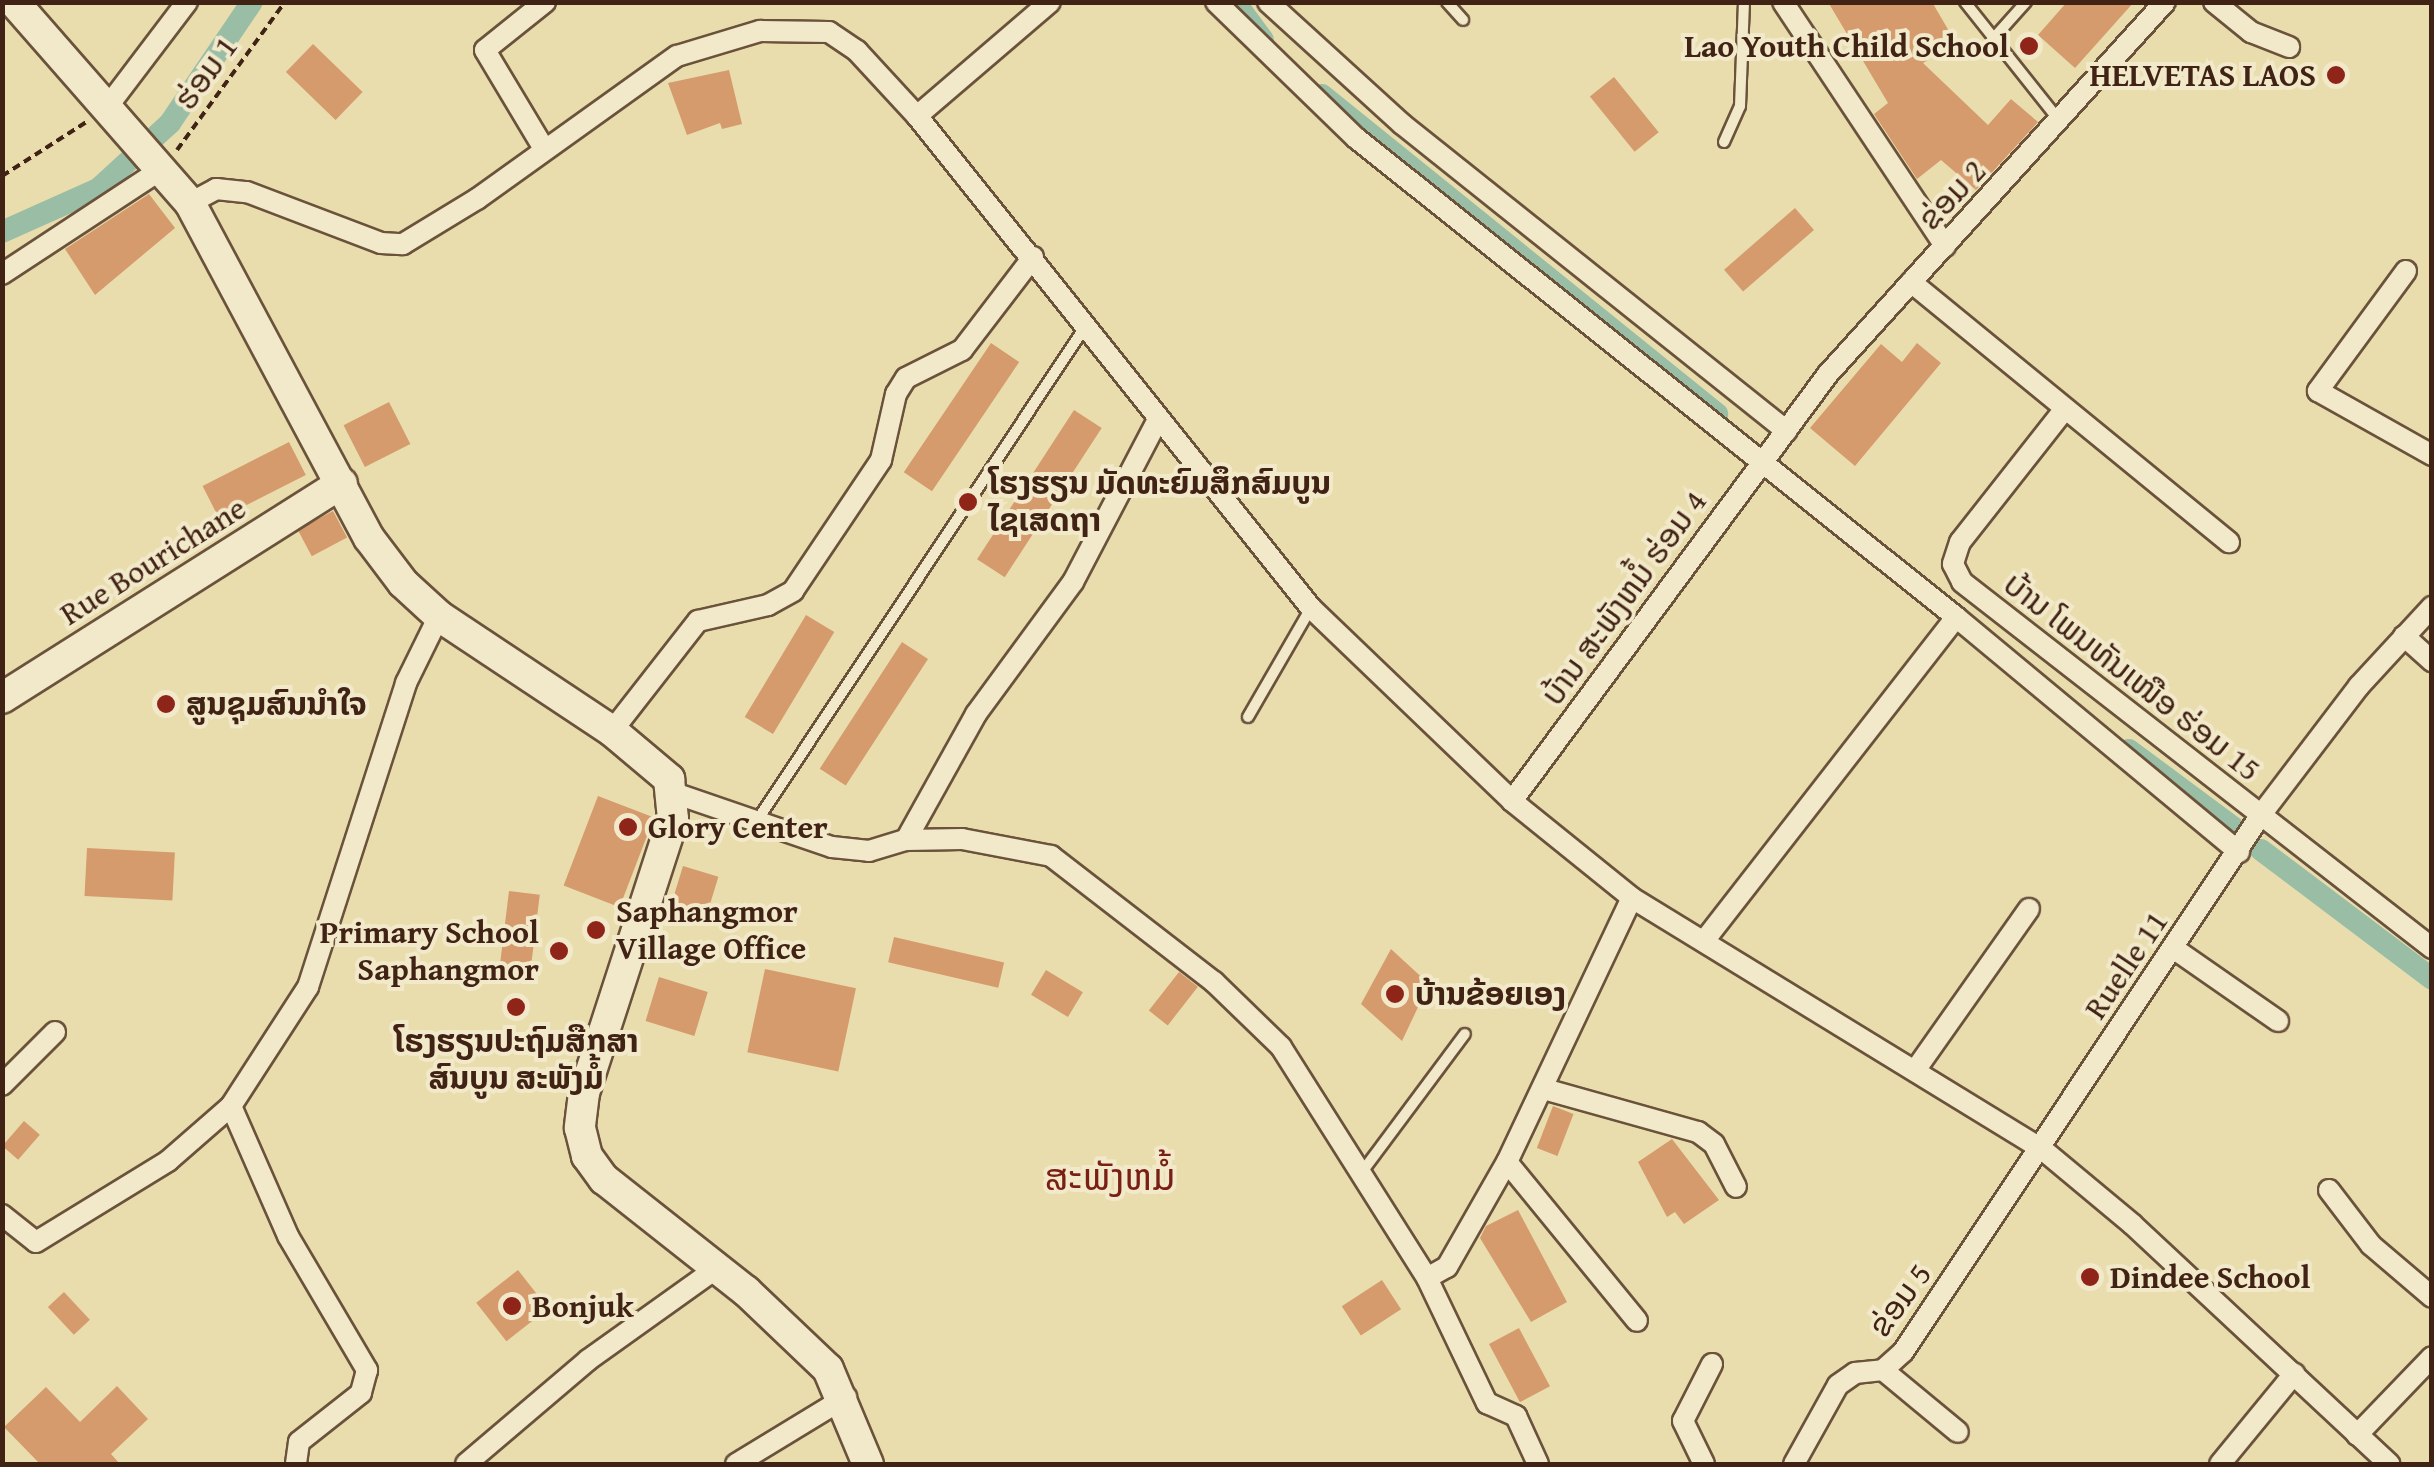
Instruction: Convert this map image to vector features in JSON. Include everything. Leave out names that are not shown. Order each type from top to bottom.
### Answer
[{"type":"street","points":[[14,2],[190,203],[385,562],[438,616],[657,764],[674,793],[673,819],[584,1093],[580,1128],[587,1156],[604,1179],[717,1268],[828,1369],[846,1397],[868,1464]]},
{"type":"street","points":[[108,106],[187,2]]},
{"type":"street","points":[[543,147],[485,50],[545,2]]},
{"type":"street","points":[[917,116],[1050,2]]},
{"type":"street","points":[[1216,2],[1356,138],[1956,617],[2239,852]]},
{"type":"street","points":[[1268,2],[1402,124],[1786,431]]},
{"type":"street","points":[[1783,2],[1946,246]]},
{"type":"street","name":"ຂ່ອມ 2","points":[[1786,431],[1911,282],[2166,2]]},
{"type":"street","points":[[2214,2],[2250,32],[2289,46]]},
{"type":"street","points":[[190,203],[216,189],[247,192],[381,243],[403,244],[477,199],[543,147],[677,56],[790,28],[829,32],[917,116],[1310,608],[1512,801],[1632,898],[2042,1149],[2389,1464]]},
{"type":"street","points":[[2,274],[160,167]]},
{"type":"street","points":[[612,731],[698,621],[768,605],[793,592],[881,460],[896,394],[906,378],[962,350],[1032,257]]},
{"type":"street","points":[[2406,271],[2318,391],[2432,455]]},
{"type":"street","points":[[1911,282],[2229,542]]},
{"type":"street","name":"ບ້ານ ໂພນທັນເໜືອ ຮ່ອມ 15","points":[[2064,410],[1960,542],[1952,564],[1962,582],[2432,948]]},
{"type":"street","points":[[906,840],[976,714],[1074,582],[1157,421]]},
{"type":"street","name":"ບ້ານ ສະພັງຫມໍ້ ຮ່ອມ 4","points":[[1512,801],[1786,431]]},
{"type":"street","name":"Rue Bourichane","points":[[2,698],[342,483]]},
{"type":"street","name":"Ruelle 11","points":[[2042,1149],[2260,816],[2404,636],[2432,607]]},
{"type":"street","points":[[2,1215],[36,1242],[168,1161],[231,1106],[308,987],[406,683],[438,616]]},
{"type":"street","points":[[1704,942],[1956,617]]},
{"type":"street","points":[[2404,636],[2432,662]]},
{"type":"street","points":[[674,793],[758,818],[832,847],[885,850],[906,840],[962,839],[1052,856],[1214,982],[1281,1047],[1427,1278],[1486,1403],[1516,1416],[1538,1464]]},
{"type":"street","points":[[1427,1278],[1447,1267],[1508,1162],[1632,898]]},
{"type":"street","points":[[1916,1069],[2029,909]]},
{"type":"street","points":[[2173,948],[2278,1021]]},
{"type":"street","points":[[2,1085],[55,1032]]},
{"type":"street","points":[[1544,1088],[1698,1132],[1714,1144],[1736,1187]]},
{"type":"street","points":[[231,1106],[288,1236],[367,1370],[361,1393],[300,1442],[296,1464]]},
{"type":"street","name":"ຂ່ອມ 5","points":[[1794,1464],[1838,1385],[1855,1373],[1884,1370],[1903,1352],[2042,1149]]},
{"type":"street","points":[[1508,1162],[1637,1321]]},
{"type":"street","points":[[2329,1190],[2372,1245],[2432,1297]]},
{"type":"street","points":[[466,1464],[588,1360],[717,1268]]},
{"type":"street","points":[[2357,1435],[2432,1358]]},
{"type":"street","points":[[1704,1464],[1683,1421],[1712,1364]]},
{"type":"street","points":[[1884,1370],[1958,1432]]},
{"type":"street","points":[[2220,1464],[2294,1374]]},
{"type":"street","points":[[736,1464],[846,1397]]},
{"type":"lane","points":[[1447,2],[1463,20]]},
{"type":"lane","points":[[1724,142],[1740,106],[1744,2]]},
{"type":"lane","points":[[1965,2],[2059,120]]},
{"type":"lane","points":[[1992,40],[2026,2]]},
{"type":"lane","points":[[758,818],[1085,327]]},
{"type":"lane","points":[[1248,717],[1310,608]]},
{"type":"lane","points":[[1362,1172],[1465,1034]]},
{"type":"path","name":"ຮ່ອມ 1","points":[[160,167],[284,2]]},
{"type":"path","points":[[2,176],[108,106]]},
{"type":"building","points":[[1828,2],[1932,2],[1956,43],[1923,63],[1988,125],[2011,99],[2038,122],[1976,190],[1941,160],[1917,179],[1874,114],[1888,103]]},
{"type":"building","points":[[2067,2],[2134,2],[2075,68],[2038,35]]},
{"type":"building","points":[[313,44],[363,92],[336,120],[286,72]]},
{"type":"building","points":[[729,70],[742,124],[722,129],[720,123],[687,135],[668,83]]},
{"type":"building","points":[[1614,77],[1659,132],[1635,152],[1590,97]]},
{"type":"building","points":[[149,194],[175,228],[95,295],[65,249]]},
{"type":"building","points":[[1795,208],[1814,230],[1743,292],[1724,270]]},
{"type":"building","points":[[991,343],[1019,362],[932,491],[904,472]]},
{"type":"building","points":[[1917,343],[1941,363],[1855,466],[1810,428],[1881,344],[1902,362]]},
{"type":"building","points":[[389,402],[410,444],[365,467],[344,425]]},
{"type":"building","points":[[1074,410],[1102,428],[1005,577],[977,559]]},
{"type":"building","points":[[289,442],[306,475],[219,519],[203,486]]},
{"type":"building","points":[[333,511],[347,537],[312,556],[298,530]]},
{"type":"building","points":[[806,615],[834,632],[773,734],[745,717]]},
{"type":"building","points":[[902,642],[928,659],[846,786],[820,769]]},
{"type":"building","points":[[598,796],[654,818],[620,907],[564,886]]},
{"type":"building","points":[[87,848],[175,853],[172,901],[84,896]]},
{"type":"building","points":[[683,866],[718,877],[706,918],[670,907]]},
{"type":"building","points":[[509,891],[540,895],[530,974],[499,970]]},
{"type":"building","points":[[894,937],[1004,962],[998,988],[888,962]]},
{"type":"building","name":"ບ້ານຂ້ອຍເອງ","points":[[1391,949],[1429,984],[1402,1041],[1361,1004]]},
{"type":"building","points":[[765,969],[856,988],[838,1071],[747,1052]]},
{"type":"building","points":[[1046,970],[1083,992],[1068,1017],[1031,995]]},
{"type":"building","points":[[1179,972],[1198,987],[1168,1025],[1149,1011]]},
{"type":"building","points":[[659,977],[708,992],[694,1036],[646,1021]]},
{"type":"building","points":[[1553,1106],[1574,1114],[1557,1156],[1537,1148]]},
{"type":"building","points":[[24,1121],[40,1135],[18,1160],[2,1146]]},
{"type":"building","points":[[1672,1139],[1719,1200],[1684,1224],[1675,1212],[1667,1217],[1638,1162]]},
{"type":"building","points":[[1518,1210],[1567,1302],[1531,1322],[1480,1238],[1486,1226]]},
{"type":"building","name":"Bonjuk","points":[[518,1270],[548,1309],[506,1341],[476,1303]]},
{"type":"building","points":[[1382,1280],[1401,1309],[1361,1335],[1342,1306]]},
{"type":"building","points":[[64,1292],[90,1320],[74,1335],[48,1307]]},
{"type":"building","points":[[1519,1328],[1550,1386],[1520,1402],[1489,1344]]},
{"type":"building","points":[[117,1386],[148,1419],[111,1454],[120,1464],[40,1464],[4,1427],[46,1387],[80,1422]]},
{"type":"waterway","points":[[2,232],[98,189],[170,123],[252,2]]},
{"type":"waterway","points":[[1235,2],[1263,40]]},
{"type":"waterway","points":[[1322,95],[1717,414]]},
{"type":"waterway","points":[[2129,750],[2234,828]]},
{"type":"waterway","points":[[2261,850],[2432,979]]},
{"type":"place","name":"Lao Youth Child School","points":[[2029,46]]},
{"type":"place","name":"HELVETAS LAOS","points":[[2336,75]]},
{"type":"place","name":"ໂຮງຮຽນ ມັດທະຍົມສຶກສົມບູນ ໄຊເສດຖາ","points":[[968,502]]},
{"type":"place","name":"ສູນຊຸມສົນນຳໃຈ","points":[[166,704]]},
{"type":"place","name":"Glory Center","points":[[628,827]]},
{"type":"place","name":"Saphangmor Village Office","points":[[596,930]]},
{"type":"place","name":"Primary School Saphangmor","points":[[559,951]]},
{"type":"place","name":"ບ້ານຂ້ອຍເອງ","points":[[1395,994]]},
{"type":"place","name":"ໂຮງຮຽນປະຖົມສືກສາ ສົນບູນ ສະພັງມໍ້","points":[[516,1007]]},
{"type":"place","name":"Dindee School","points":[[2090,1277]]},
{"type":"place","name":"Bonjuk","points":[[512,1306]]},
{"type":"district","name":"ສະພັງຫມໍ້","points":[[1110,1177]]}]
